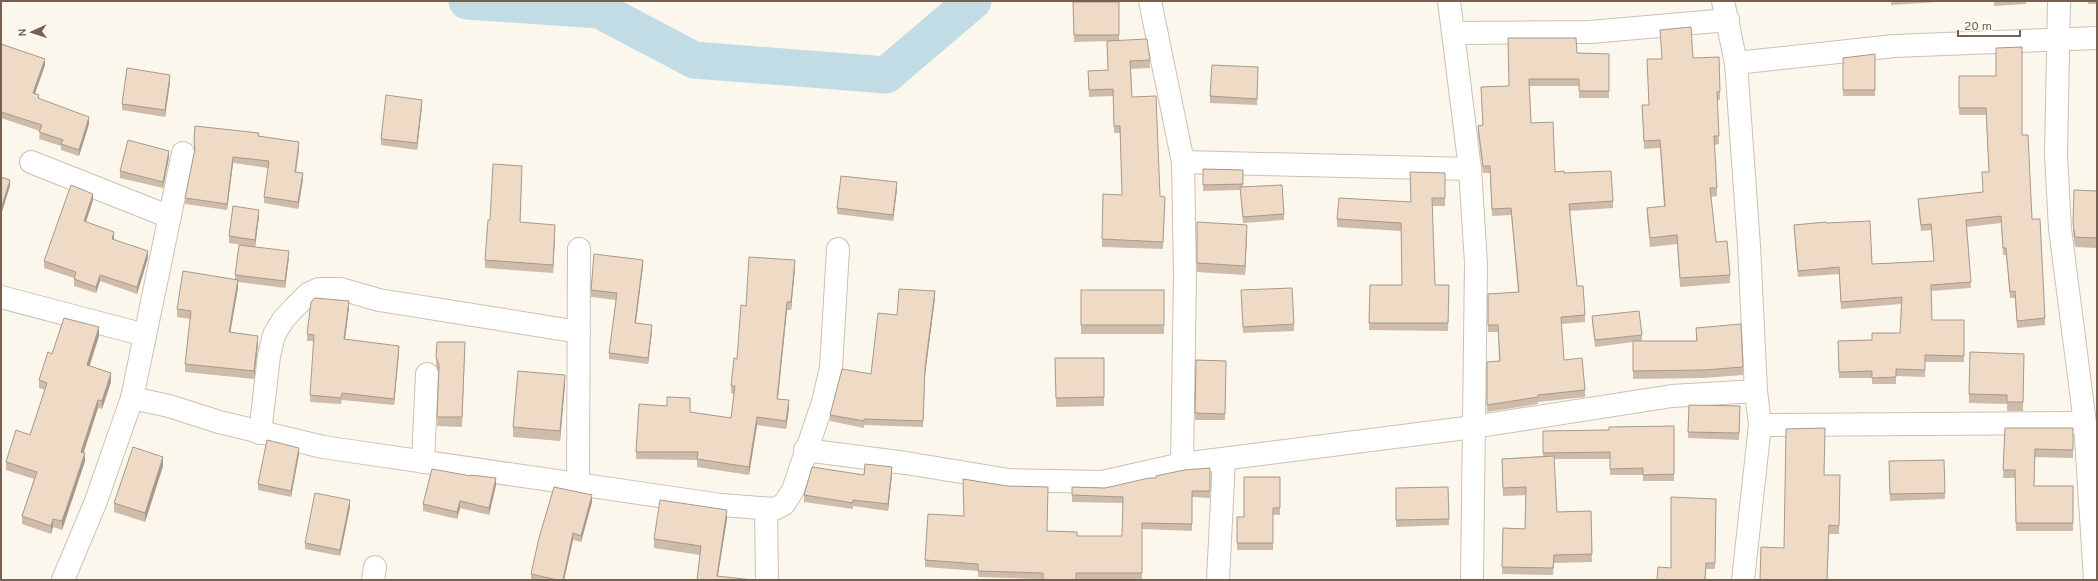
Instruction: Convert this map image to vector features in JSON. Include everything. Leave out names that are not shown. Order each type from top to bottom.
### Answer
[{"type":"street","points":[[1150,1],[1183,162],[1185,276],[1182,464]]},
{"type":"street","points":[[1449,1],[1470,169],[1476,263],[1472,580]]},
{"type":"street","points":[[2060,1],[2056,155],[2060,229],[2085,423],[2096,576]]},
{"type":"street","points":[[1454,33],[1590,32],[1725,11],[1736,62],[1749,246],[1756,391],[1760,425],[1743,580]]},
{"type":"street","points":[[1736,62],[1894,46],[2097,38]]},
{"type":"street","points":[[63,580],[96,501],[132,398],[183,153]]},
{"type":"street","points":[[31,162],[170,217]]},
{"type":"street","points":[[1183,162],[1470,169]]},
{"type":"street","points":[[578,485],[579,249]]},
{"type":"street","points":[[132,398],[169,406],[260,432],[324,447],[721,505],[766,510],[775,509],[788,499],[793,490],[805,450],[823,402],[831,368],[838,249]]},
{"type":"street","points":[[260,432],[269,356],[274,336],[283,320],[293,309],[308,294],[319,289],[341,289],[379,300],[579,332]]},
{"type":"street","points":[[1,297],[145,335]]},
{"type":"street","points":[[423,462],[427,374]]},
{"type":"street","points":[[805,450],[906,463],[1009,480],[1102,482],[1182,464],[1224,460],[1473,427],[1672,396],[1756,391]]},
{"type":"street","points":[[1760,425],[2085,423]]},
{"type":"street","points":[[1218,580],[1224,460]]},
{"type":"street","points":[[766,510],[767,580]]},
{"type":"building","points":[[1073,2],[1119,2],[1119,35],[1074,35]]},
{"type":"building","points":[[1691,27],[1693,58],[1719,57],[1720,91],[1717,92],[1719,136],[1714,136],[1717,188],[1710,188],[1716,242],[1727,241],[1730,275],[1680,278],[1677,235],[1650,238],[1647,208],[1665,206],[1660,140],[1644,141],[1642,105],[1649,105],[1647,59],[1662,59],[1660,30]]},
{"type":"building","points":[[1508,38],[1576,38],[1577,53],[1609,54],[1609,91],[1579,91],[1579,79],[1529,79],[1531,123],[1553,122],[1555,172],[1611,171],[1613,201],[1569,204],[1577,286],[1583,286],[1585,315],[1561,317],[1564,360],[1582,358],[1585,390],[1538,395],[1538,397],[1487,405],[1487,362],[1500,361],[1498,325],[1488,325],[1488,294],[1519,292],[1511,208],[1492,209],[1490,166],[1483,166],[1478,126],[1483,125],[1481,87],[1509,86]]},
{"type":"building","points":[[1147,39],[1150,60],[1130,61],[1132,97],[1156,96],[1160,196],[1165,197],[1163,242],[1102,239],[1103,194],[1122,195],[1120,126],[1114,126],[1113,89],[1089,90],[1088,71],[1108,70],[1107,41]]},
{"type":"building","points":[[1,44],[45,59],[33,93],[39,95],[38,98],[89,117],[79,150],[61,144],[63,140],[39,132],[42,125],[1,112]]},
{"type":"building","points":[[2022,47],[2022,135],[2028,135],[2032,219],[2040,219],[2045,318],[2017,321],[2015,291],[2010,292],[2006,248],[2003,248],[2001,216],[1966,220],[1971,282],[1931,285],[1932,320],[1964,320],[1964,356],[1925,355],[1925,370],[1896,369],[1896,377],[1872,378],[1872,371],[1839,372],[1838,341],[1872,340],[1872,333],[1900,333],[1902,297],[1841,302],[1839,267],[1798,271],[1794,225],[1826,222],[1870,221],[1872,264],[1934,261],[1931,224],[1921,225],[1918,199],[1983,192],[1982,172],[1989,172],[1986,108],[1959,108],[1959,76],[1996,76],[1996,48]]},
{"type":"building","points":[[1875,54],[1875,90],[1843,90],[1843,58]]},
{"type":"building","points":[[1212,65],[1258,67],[1257,99],[1210,96]]},
{"type":"building","points":[[127,68],[170,75],[165,110],[122,104]]},
{"type":"building","points":[[386,95],[422,100],[417,143],[381,139]]},
{"type":"building","points":[[195,126],[259,133],[258,136],[299,142],[295,172],[303,173],[298,202],[264,197],[269,161],[233,157],[227,204],[185,198],[195,149]]},
{"type":"building","points":[[128,140],[169,151],[163,182],[120,171]]},
{"type":"building","points":[[493,164],[522,166],[520,222],[555,225],[553,265],[485,260],[488,220],[490,220]]},
{"type":"building","points":[[1203,169],[1243,170],[1243,184],[1203,185]]},
{"type":"building","points":[[1410,172],[1445,173],[1445,198],[1432,198],[1435,285],[1449,285],[1448,323],[1369,323],[1370,285],[1402,285],[1401,223],[1337,219],[1339,198],[1411,202]]},
{"type":"building","points":[[841,176],[897,182],[893,215],[837,208]]},
{"type":"building","points":[[1,177],[10,180],[1,209]]},
{"type":"building","points":[[71,185],[93,194],[84,221],[114,232],[112,239],[148,251],[137,287],[100,275],[96,287],[74,279],[76,272],[44,261]]},
{"type":"building","points":[[1282,185],[1284,214],[1243,217],[1240,187]]},
{"type":"building","points":[[2074,190],[2097,191],[2097,238],[2075,237],[2073,223]]},
{"type":"building","points":[[233,206],[259,210],[255,240],[229,236]]},
{"type":"building","points":[[1197,222],[1247,225],[1245,266],[1197,263]]},
{"type":"building","points":[[239,245],[289,251],[285,281],[235,275]]},
{"type":"building","points":[[594,254],[643,260],[635,323],[652,325],[648,358],[609,353],[617,293],[591,290]]},
{"type":"building","points":[[749,257],[795,260],[791,302],[787,302],[777,399],[789,400],[786,421],[757,417],[749,467],[697,459],[698,452],[636,452],[639,404],[667,406],[667,397],[690,398],[690,412],[731,418],[735,386],[731,386],[734,358],[737,359],[741,305],[746,306]]},
{"type":"building","points":[[183,271],[238,280],[229,332],[258,336],[254,371],[185,364],[191,311],[177,309]]},
{"type":"building","points":[[1292,288],[1294,324],[1243,327],[1241,290]]},
{"type":"building","points":[[899,289],[935,291],[925,368],[923,421],[864,419],[864,421],[830,415],[842,369],[871,374],[878,313],[897,315]]},
{"type":"building","points":[[1081,290],[1164,290],[1164,325],[1081,325]]},
{"type":"building","points":[[315,298],[349,301],[344,339],[399,346],[394,399],[342,393],[341,398],[310,395],[314,335],[307,334],[311,302]]},
{"type":"building","points":[[1639,311],[1642,335],[1595,340],[1592,316]]},
{"type":"building","points":[[64,318],[99,327],[87,365],[111,373],[102,401],[98,400],[81,452],[85,453],[62,521],[53,519],[51,526],[22,516],[37,472],[6,462],[16,430],[30,435],[47,383],[39,380],[48,352],[52,354]]},
{"type":"building","points":[[1741,324],[1743,367],[1704,370],[1633,371],[1633,341],[1697,341],[1696,328]]},
{"type":"building","points":[[437,342],[465,342],[462,417],[437,417],[439,365],[436,357]]},
{"type":"building","points":[[1970,352],[2024,354],[2023,402],[2007,402],[2007,395],[1969,394]]},
{"type":"building","points":[[1055,358],[1104,358],[1104,397],[1056,398]]},
{"type":"building","points":[[1196,360],[1226,361],[1225,414],[1195,413]]},
{"type":"building","points":[[518,371],[565,375],[560,431],[513,427]]},
{"type":"building","points":[[1689,405],[1740,406],[1739,433],[1688,432]]},
{"type":"building","points":[[1674,426],[1674,474],[1643,475],[1643,468],[1610,469],[1610,452],[1543,453],[1543,431],[1609,430],[1609,427]]},
{"type":"building","points":[[1825,428],[1824,475],[1840,475],[1839,526],[1829,525],[1827,580],[1760,580],[1761,547],[1784,548],[1786,429]]},
{"type":"building","points":[[2005,428],[2073,428],[2073,450],[2035,449],[2034,486],[2073,486],[2073,523],[2016,523],[2015,470],[2003,470]]},
{"type":"building","points":[[267,440],[299,448],[291,491],[258,484]]},
{"type":"building","points":[[133,447],[163,457],[145,513],[114,503]]},
{"type":"building","points":[[1554,456],[1557,512],[1591,511],[1592,554],[1554,555],[1553,568],[1502,567],[1503,528],[1525,529],[1526,487],[1503,488],[1502,459]]},
{"type":"building","points":[[1944,460],[1945,493],[1890,494],[1889,461]]},
{"type":"building","points":[[865,464],[892,467],[888,504],[853,500],[853,503],[804,495],[812,467],[864,475]]},
{"type":"building","points":[[1210,468],[1210,491],[1192,491],[1192,524],[1142,523],[1142,573],[1076,573],[1076,580],[1043,580],[1043,573],[978,571],[978,564],[925,560],[928,514],[964,516],[963,479],[1007,486],[1048,487],[1047,531],[1077,532],[1077,536],[1122,536],[1123,497],[1072,495],[1072,487],[1105,488],[1149,478],[1156,478],[1156,476],[1184,470]]},
{"type":"building","points":[[432,469],[471,476],[496,478],[489,508],[460,501],[457,512],[423,504]]},
{"type":"building","points":[[1244,477],[1280,477],[1280,508],[1273,508],[1273,543],[1237,543],[1237,517],[1244,517]]},
{"type":"building","points":[[554,487],[592,495],[581,536],[573,533],[563,580],[531,574],[539,538]]},
{"type":"building","points":[[1448,487],[1449,519],[1396,520],[1396,488]]},
{"type":"building","points":[[315,493],[350,500],[340,550],[305,543]]},
{"type":"building","points":[[1671,497],[1716,499],[1715,563],[1706,563],[1705,580],[1657,580],[1658,567],[1671,568]]},
{"type":"building","points":[[660,500],[727,510],[717,576],[753,580],[697,580],[701,546],[654,539]]},
{"type":"waterway","points":[[467,1],[599,10],[694,60],[886,75],[973,1]]}]
